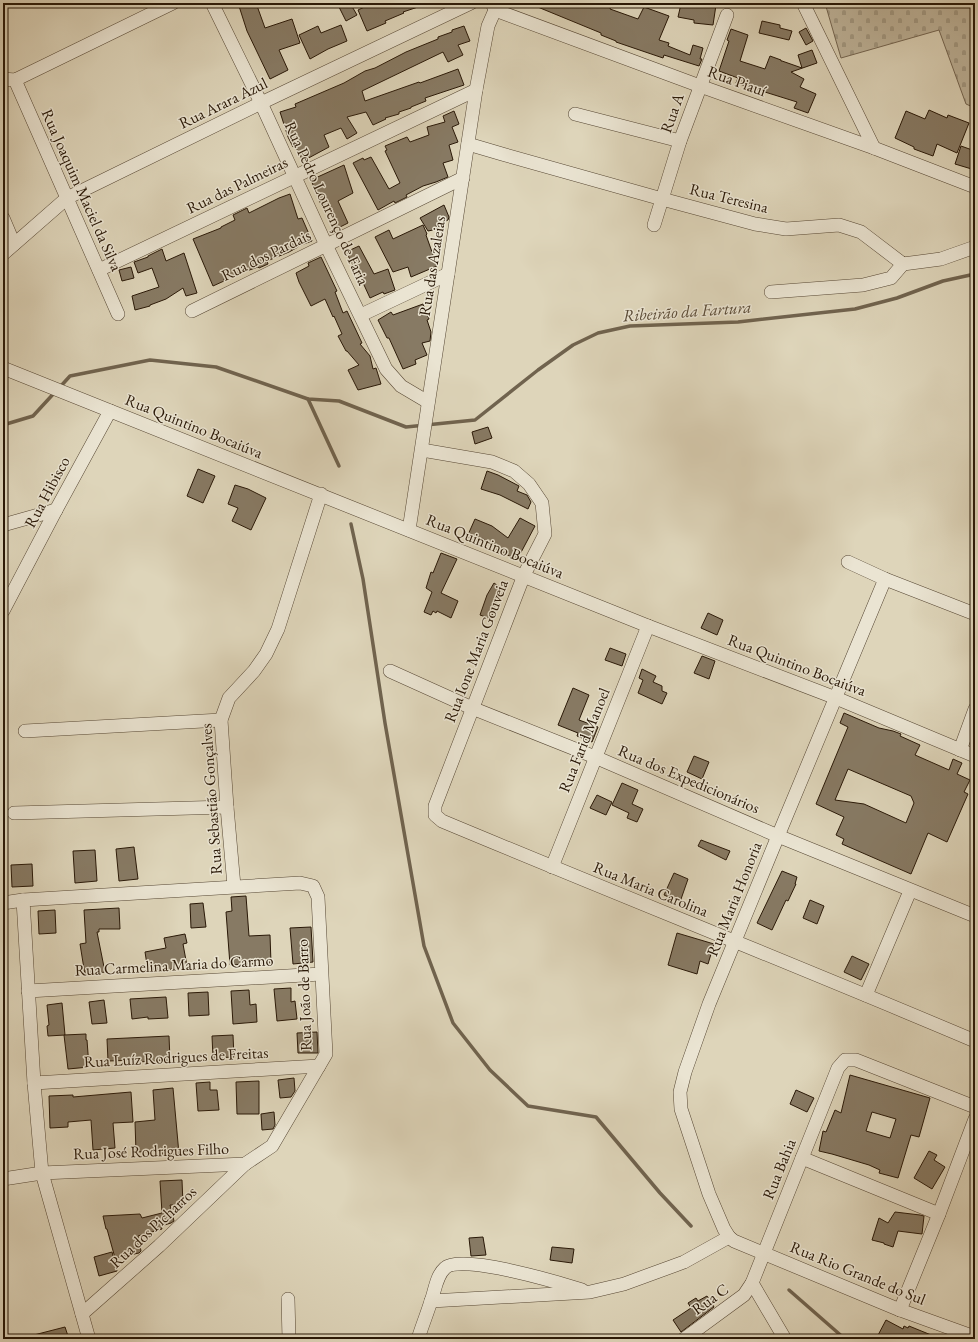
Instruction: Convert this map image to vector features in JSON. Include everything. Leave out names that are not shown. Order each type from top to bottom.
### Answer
[{"type":"street","points":[[9,80],[173,3]]},
{"type":"street","name":"Rua Pedro Lourenço de Faria","points":[[212,3],[261,103],[326,245],[386,369],[401,386],[428,407]]},
{"type":"street","name":"Rua Arara Azul","points":[[3,254],[67,198],[261,103],[471,3]]},
{"type":"street","points":[[803,3],[874,148]]},
{"type":"street","name":"Rua Piauí","points":[[493,6],[700,86],[874,148],[975,187]]},
{"type":"street","name":"Rua das Azaleias","points":[[410,530],[462,178],[476,90],[493,6]]},
{"type":"street","name":"Rua A","points":[[654,225],[680,141],[727,15]]},
{"type":"street","name":"Rua Joaquim Maciel da Silva","points":[[9,80],[67,198],[118,314]]},
{"type":"street","name":"Rua das Palmeiras","points":[[99,270],[476,90]]},
{"type":"street","points":[[575,114],[680,141]]},
{"type":"street","name":"Rua Teresina","points":[[468,144],[756,224],[786,229],[839,225],[861,232],[903,264]]},
{"type":"street","name":"Rua dos Pardais","points":[[192,311],[462,178]]},
{"type":"street","points":[[3,218],[14,244]]},
{"type":"street","points":[[771,292],[863,285],[891,278],[903,264],[941,259],[975,247]]},
{"type":"street","points":[[361,315],[448,274]]},
{"type":"street","name":"Rua Quintino Bocaiúva","points":[[3,368],[524,575],[648,626],[836,698],[975,756]]},
{"type":"street","name":"Rua Hibisco","points":[[3,611],[110,411]]},
{"type":"street","name":"Rua Ione Maria Gouveia","points":[[422,450],[492,462],[514,471],[529,484],[542,503],[545,534],[524,575],[435,806]]},
{"type":"street","name":"Rua Sebastião Gonçalves","points":[[234,886],[221,720],[229,698],[254,671],[266,654],[278,629],[321,494]]},
{"type":"street","points":[[3,525],[56,510]]},
{"type":"street","points":[[848,562],[886,579],[975,614]]},
{"type":"street","name":"Rua Maria Honoria","points":[[729,1237],[709,1194],[681,1109],[680,1092],[684,1072],[778,836],[886,579]]},
{"type":"street","name":"Rua Farid Manoel","points":[[552,867],[648,626]]},
{"type":"street","name":"Rua dos Expedicionários","points":[[390,671],[472,708],[595,757],[910,891],[975,916]]},
{"type":"street","points":[[960,750],[975,709]]},
{"type":"street","points":[[25,731],[221,720]]},
{"type":"street","name":"Rua Maria Carolina","points":[[435,806],[435,816],[442,821],[975,1041]]},
{"type":"street","points":[[14,813],[227,807]]},
{"type":"street","name":"Rua João de Barro","points":[[234,886],[300,883],[313,886],[318,897],[326,1054],[272,1146],[259,1156]]},
{"type":"street","points":[[3,903],[23,900],[234,886]]},
{"type":"street","points":[[866,995],[910,891]]},
{"type":"street","points":[[23,900],[34,1083],[42,1173],[89,1339]]},
{"type":"street","name":"Rua Carmelina Maria do Carmo","points":[[28,991],[321,974]]},
{"type":"street","name":"Rua Bahia","points":[[752,1283],[838,1068],[845,1060],[856,1060],[975,1107]]},
{"type":"street","name":"Rua Luíz Rodrigues de Freitas","points":[[34,1083],[319,1066]]},
{"type":"street","points":[[900,1310],[939,1214],[975,1119]]},
{"type":"street","name":"Rua José Rodrigues Filho","points":[[3,1179],[42,1173],[245,1164],[259,1156]]},
{"type":"street","points":[[802,1158],[939,1214]]},
{"type":"street","name":"Rua dos Picharros","points":[[82,1314],[159,1246],[245,1164]]},
{"type":"street","points":[[431,1301],[590,1292],[624,1284],[684,1262],[729,1237]]},
{"type":"street","name":"Rua Rio Grande do Sul","points":[[729,1237],[734,1242],[900,1310],[975,1337]]},
{"type":"street","points":[[418,1339],[438,1277],[446,1267],[457,1264],[469,1264],[528,1274],[590,1292]]},
{"type":"street","points":[[752,1283],[785,1339]]},
{"type":"street","name":"Rua C","points":[[684,1339],[744,1295],[752,1283]]},
{"type":"street","points":[[288,1299],[289,1339]]},
{"type":"green space","points":[[825,3],[975,3],[975,108],[966,104],[939,30],[841,58]]},
{"type":"building","points":[[238,3],[256,3],[265,28],[292,19],[300,43],[279,50],[288,70],[270,79],[247,31]]},
{"type":"building","points":[[337,3],[350,3],[357,15],[346,21]]},
{"type":"building","points":[[373,3],[423,3],[424,5],[403,12],[404,13],[385,21],[386,23],[367,31],[358,10]]},
{"type":"building","points":[[528,3],[612,3],[610,9],[638,19],[644,7],[669,16],[659,40],[669,43],[668,46],[690,55],[693,45],[703,48],[700,59],[702,59],[699,66],[664,55],[663,58],[616,42],[601,35],[601,33]]},
{"type":"building","points":[[696,3],[716,5],[713,25],[694,23],[694,20],[678,17],[681,4],[696,7]]},
{"type":"building","points":[[762,21],[780,25],[780,28],[792,31],[789,40],[759,33]]},
{"type":"building","points":[[341,25],[347,41],[310,59],[299,35],[318,26],[321,33]]},
{"type":"building","points":[[464,26],[470,41],[458,45],[463,55],[448,62],[443,52],[362,91],[365,101],[458,69],[464,85],[425,98],[426,101],[399,112],[399,114],[385,118],[386,119],[373,125],[366,112],[347,117],[357,133],[347,139],[341,128],[324,135],[329,147],[303,161],[288,137],[280,112],[296,107],[295,104],[344,83],[365,71],[375,68],[406,52],[438,39],[438,37],[452,32],[452,30]]},
{"type":"building","points":[[806,28],[813,41],[806,45],[799,32]]},
{"type":"building","points":[[731,29],[748,35],[740,61],[765,69],[770,56],[802,68],[798,55],[812,50],[817,63],[791,72],[804,79],[800,87],[816,94],[808,113],[794,108],[797,102],[736,83],[738,78],[719,71],[729,41],[727,40]]},
{"type":"building","points":[[929,110],[947,118],[948,115],[969,123],[957,153],[937,144],[933,156],[914,149],[914,147],[895,138],[906,111],[925,119]]},
{"type":"building","points":[[454,111],[459,124],[452,127],[458,142],[449,145],[453,160],[443,163],[448,177],[423,186],[406,195],[407,197],[395,203],[394,201],[378,210],[353,163],[363,158],[364,160],[371,157],[389,189],[400,183],[385,151],[387,150],[385,146],[407,137],[410,142],[429,135],[427,127],[445,122],[443,116]]},
{"type":"building","points":[[961,146],[975,151],[975,170],[955,164]]},
{"type":"building","points":[[344,165],[353,193],[338,201],[348,223],[338,228],[327,205],[322,207],[311,180]]},
{"type":"building","points":[[290,194],[298,219],[302,218],[312,241],[267,261],[268,264],[224,279],[224,281],[213,286],[193,239],[221,228],[235,220],[233,215],[247,208],[249,213]]},
{"type":"building","points":[[444,205],[449,217],[448,220],[436,225],[438,229],[428,231],[420,218]]},
{"type":"building","points":[[423,225],[437,266],[411,277],[408,267],[393,272],[375,237],[389,230],[393,239]]},
{"type":"building","points":[[359,246],[374,274],[388,269],[395,290],[384,294],[383,292],[370,298],[359,274],[346,252]]},
{"type":"building","points":[[162,249],[166,261],[184,253],[197,293],[186,296],[183,288],[166,299],[150,306],[135,310],[132,296],[159,287],[152,268],[138,273],[134,262],[148,257]]},
{"type":"building","points":[[321,257],[337,291],[335,292],[343,313],[347,311],[362,343],[360,344],[370,356],[373,369],[376,368],[381,384],[358,390],[348,370],[359,365],[346,351],[338,336],[342,334],[325,299],[311,306],[299,282],[296,273],[309,266],[308,263]]},
{"type":"building","points":[[131,267],[134,278],[122,281],[119,270]]},
{"type":"building","points":[[423,304],[429,319],[427,320],[431,332],[430,341],[422,343],[427,355],[415,360],[416,364],[403,369],[389,338],[387,338],[378,320],[391,312],[393,315]]},
{"type":"building","points":[[488,427],[492,438],[475,444],[472,432]]},
{"type":"building","points":[[198,469],[215,476],[203,503],[187,496]]},
{"type":"building","points":[[487,471],[519,486],[517,491],[527,495],[531,502],[528,509],[500,495],[481,489]]},
{"type":"building","points":[[235,485],[248,489],[266,498],[251,530],[232,521],[238,508],[228,504]]},
{"type":"building","points":[[520,518],[535,526],[517,560],[496,549],[482,538],[480,542],[467,537],[475,519],[492,526],[508,538]]},
{"type":"building","points":[[441,553],[457,559],[441,593],[458,601],[451,618],[437,611],[436,613],[433,611],[431,615],[424,612],[432,592],[426,588],[431,572],[433,573]]},
{"type":"building","points":[[494,583],[504,590],[496,602],[491,619],[480,615],[487,595]]},
{"type":"building","points":[[708,613],[723,620],[717,635],[701,628]]},
{"type":"building","points":[[610,648],[626,654],[622,666],[605,660]]},
{"type":"building","points":[[702,656],[715,661],[709,679],[694,673]]},
{"type":"building","points":[[642,669],[656,676],[653,682],[662,686],[662,691],[667,693],[662,704],[638,693],[643,680],[639,678]]},
{"type":"building","points":[[573,688],[589,695],[579,720],[598,727],[592,742],[577,736],[578,733],[558,725]]},
{"type":"building","points":[[844,713],[879,728],[901,734],[900,736],[920,745],[915,755],[949,770],[953,759],[962,763],[957,774],[970,780],[964,792],[968,794],[947,842],[928,833],[911,874],[842,844],[844,839],[836,835],[844,817],[816,804],[848,727],[840,723]],"holes":[[[848,769],[911,796],[914,803],[906,823],[864,804],[835,800]]]},
{"type":"building","points":[[694,756],[709,762],[702,779],[687,772]]},
{"type":"building","points":[[622,783],[638,790],[632,804],[643,809],[637,822],[627,818],[629,813],[612,805]]},
{"type":"building","points":[[597,795],[612,802],[606,815],[590,808]]},
{"type":"building","points":[[701,840],[730,851],[726,860],[698,846]]},
{"type":"building","points":[[134,847],[138,879],[119,881],[116,849]]},
{"type":"building","points":[[95,850],[97,881],[75,883],[73,851]]},
{"type":"building","points":[[32,864],[33,886],[12,887],[11,865]]},
{"type":"building","points":[[782,871],[797,877],[796,884],[788,901],[786,900],[772,930],[757,923]]},
{"type":"building","points":[[674,873],[688,879],[680,902],[664,895]]},
{"type":"building","points":[[246,896],[249,936],[270,935],[271,963],[230,965],[226,912],[232,911],[231,897]]},
{"type":"building","points":[[810,900],[824,906],[817,924],[803,918]]},
{"type":"building","points":[[203,903],[206,927],[191,928],[190,904]]},
{"type":"building","points":[[119,908],[120,929],[99,929],[99,932],[97,932],[105,972],[85,975],[80,944],[86,943],[84,910]]},
{"type":"building","points":[[55,910],[56,933],[39,934],[38,911]]},
{"type":"building","points":[[311,927],[313,962],[293,964],[290,928]]},
{"type":"building","points":[[677,933],[714,944],[708,964],[700,961],[697,974],[668,965]]},
{"type":"building","points":[[185,934],[187,943],[183,944],[187,966],[167,970],[167,968],[148,971],[145,952],[166,948],[164,938]]},
{"type":"building","points":[[852,956],[869,964],[861,980],[844,972]]},
{"type":"building","points":[[291,988],[291,1002],[295,1001],[297,1019],[277,1021],[274,989]]},
{"type":"building","points":[[249,990],[250,1005],[256,1004],[257,1022],[233,1024],[231,991]]},
{"type":"building","points":[[208,992],[209,1015],[189,1016],[188,993]]},
{"type":"building","points":[[166,997],[168,1018],[148,1019],[148,1017],[132,1019],[130,999]]},
{"type":"building","points":[[104,1000],[107,1023],[92,1024],[89,1002]]},
{"type":"building","points":[[62,1003],[65,1035],[48,1036],[47,1026],[49,1025],[47,1005]]},
{"type":"building","points":[[317,1032],[318,1053],[298,1053],[297,1033]]},
{"type":"building","points":[[86,1034],[89,1067],[68,1069],[64,1035]]},
{"type":"building","points":[[233,1035],[234,1057],[213,1058],[212,1036]]},
{"type":"building","points":[[169,1036],[170,1060],[138,1062],[138,1060],[108,1061],[107,1039]]},
{"type":"building","points":[[850,1075],[930,1098],[919,1137],[911,1135],[898,1178],[879,1173],[880,1170],[869,1165],[819,1151],[823,1131],[826,1132],[835,1110],[841,1113]],"holes":[[[872,1112],[896,1119],[890,1138],[866,1131]]]},
{"type":"building","points":[[294,1078],[295,1091],[291,1097],[280,1098],[278,1080]]},
{"type":"building","points":[[259,1081],[259,1114],[237,1114],[236,1082]]},
{"type":"building","points":[[210,1082],[210,1090],[217,1090],[219,1110],[198,1111],[196,1083]]},
{"type":"building","points":[[173,1088],[179,1154],[162,1156],[162,1151],[136,1152],[135,1122],[155,1120],[153,1090]]},
{"type":"building","points":[[796,1090],[814,1098],[807,1112],[790,1104]]},
{"type":"building","points":[[131,1092],[133,1122],[113,1123],[115,1148],[93,1150],[91,1120],[68,1122],[68,1127],[50,1128],[49,1096],[73,1095],[73,1097]]},
{"type":"building","points":[[274,1112],[275,1125],[273,1129],[262,1130],[261,1114]]},
{"type":"building","points":[[929,1151],[937,1155],[934,1160],[945,1167],[932,1189],[914,1178]]},
{"type":"building","points":[[182,1180],[183,1205],[170,1205],[174,1221],[161,1226],[162,1229],[138,1236],[141,1251],[139,1253],[115,1258],[103,1216],[140,1214],[142,1218],[162,1213],[160,1181]]},
{"type":"building","points":[[895,1212],[924,1216],[922,1234],[898,1231],[893,1247],[872,1240],[879,1218],[888,1223]]},
{"type":"building","points":[[483,1237],[486,1255],[471,1256],[469,1238]]},
{"type":"building","points":[[552,1247],[574,1249],[572,1263],[550,1260]]},
{"type":"building","points":[[112,1252],[117,1271],[99,1276],[94,1257]]},
{"type":"building","points":[[707,1296],[714,1307],[681,1332],[673,1320],[691,1308],[688,1303],[696,1298],[698,1301]]},
{"type":"building","points":[[886,1320],[903,1329],[904,1326],[908,1328],[909,1326],[941,1339],[876,1339]]},
{"type":"building","points":[[65,1327],[69,1339],[30,1339],[30,1336]]},
{"type":"waterway","name":"Ribeirão da Fartura","points":[[60,387],[70,376],[150,360],[216,367],[308,399],[339,401],[406,427],[475,420],[538,370],[573,345],[598,333],[630,326],[738,322],[855,309],[897,298],[943,281],[975,274]]},
{"type":"waterway","points":[[3,425],[33,416],[56,391]]},
{"type":"waterway","points":[[308,399],[339,466]]},
{"type":"waterway","points":[[351,524],[363,579],[385,723],[424,946],[453,1023],[490,1070],[528,1106],[596,1117],[660,1193],[691,1226]]},
{"type":"waterway","points":[[789,1290],[845,1339]]}]
